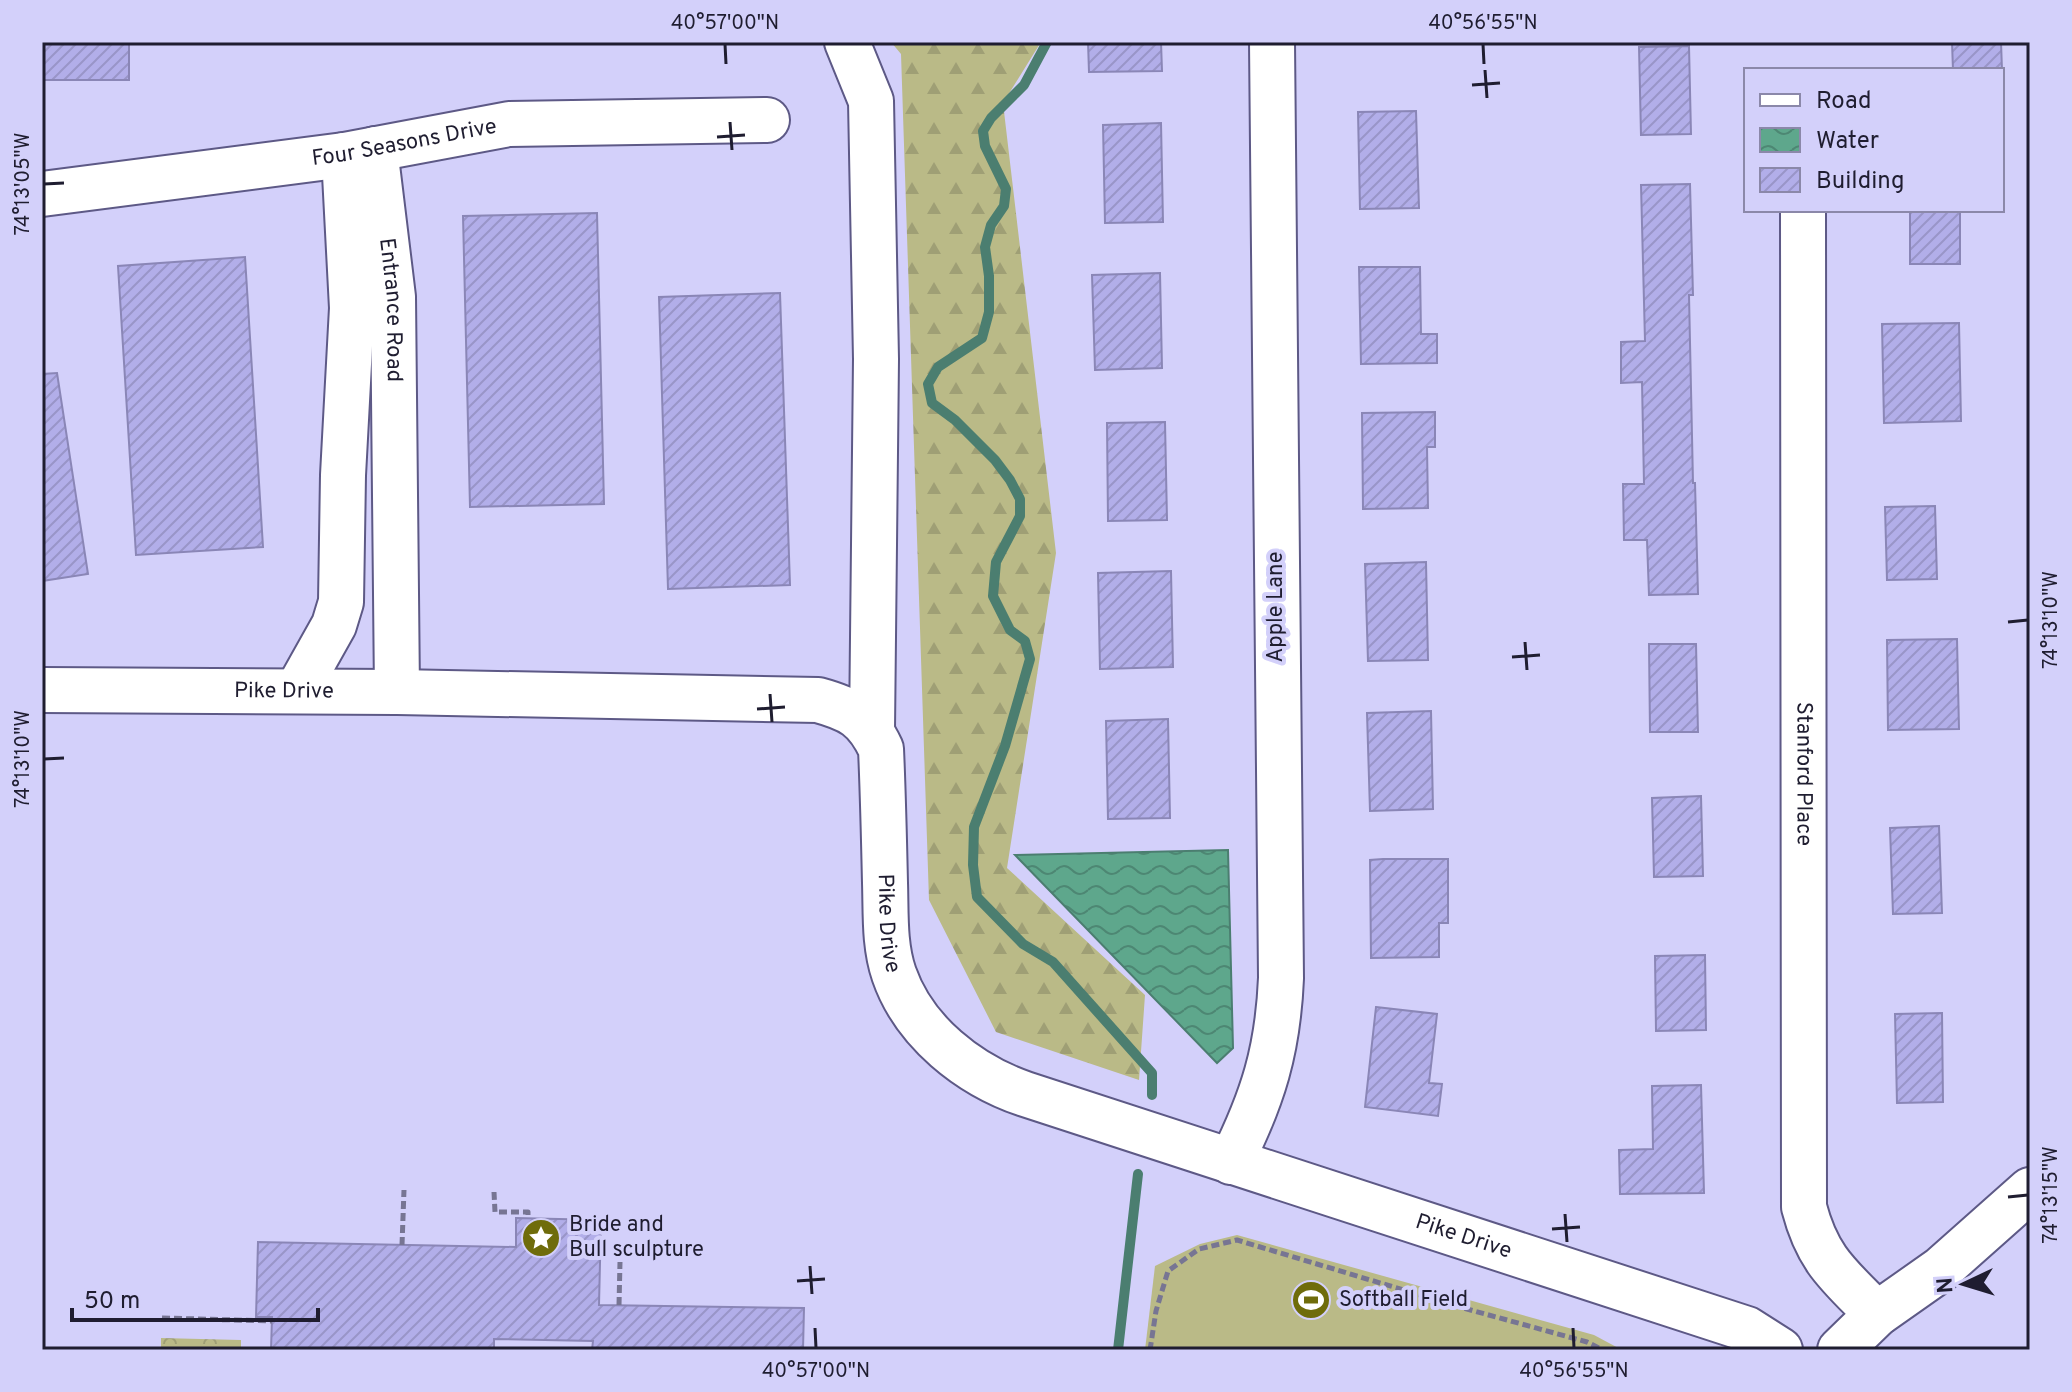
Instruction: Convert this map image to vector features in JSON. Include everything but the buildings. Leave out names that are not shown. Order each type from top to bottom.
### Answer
[{"type":"street","points":[[847,42],[871,101],[876,359],[872,730]]},
{"type":"street","name":"Apple Lane","points":[[1231,1162],[1253,1118],[1271,1066],[1280,990],[1272,42]]},
{"type":"street","name":"Four Seasons Drive","points":[[42,194],[359,152],[509,124],[767,120]]},
{"type":"street","name":"Entrance Road","points":[[359,152],[393,297],[397,692]]},
{"type":"street","name":"Entrance Road","points":[[297,691],[334,625],[341,602],[343,475],[359,152]]},
{"type":"street","name":"Stanford Place","points":[[1803,212],[1804,1207],[1811,1236],[1826,1262],[1877,1314]]},
{"type":"street","points":[[343,475],[393,472]]},
{"type":"street","name":"Pike Drive","points":[[42,690],[397,692],[818,700],[842,707],[863,719],[881,749],[887,937],[894,974],[911,1009],[936,1040],[969,1067],[1008,1088],[1747,1329],[1780,1350]]},
{"type":"street","points":[[1840,1350],[1877,1314],[1941,1269],[2030,1190]]},
{"type":"path","points":[[402,1245],[404,1190]]},
{"type":"path","points":[[494,1192],[495,1212],[528,1212],[528,1218]]},
{"type":"path","points":[[1150,1350],[1156,1311],[1168,1271],[1199,1249],[1237,1240],[1587,1342],[1603,1350]]},
{"type":"path","points":[[619,1305],[620,1262]]},
{"type":"path","points":[[162,1318],[272,1321]]},
{"type":"green space","points":[[891,42],[1041,42],[1003,103],[1056,553],[1007,868],[1145,995],[1139,1080],[996,1032],[929,900],[901,54]]},
{"type":"green space","name":"Softball Field","points":[[1237,1235],[1594,1335],[1622,1350],[1145,1350],[1155,1266],[1200,1244]]},
{"type":"green space","points":[[161,1338],[241,1340],[241,1350],[161,1350]]},
{"type":"water","points":[[1228,850],[1233,1048],[1217,1063],[1015,855]]},
{"type":"waterway","points":[[1047,42],[1024,85],[991,118],[983,131],[985,146],[1006,189],[1004,206],[991,225],[985,247],[989,312],[982,338],[938,367],[928,384],[932,403],[955,420],[995,460],[1020,499],[1020,516],[996,562],[993,596],[1010,630],[1025,641],[1030,659],[1005,746],[974,827],[973,865],[977,897],[1023,944],[1053,962],[1152,1073],[1152,1095]]},
{"type":"waterway","points":[[1118,1350],[1138,1174]]},
{"type":"place","name":"Bride and Bull sculpture","points":[[541,1238]]},
{"type":"place","name":"Softball Field","points":[[1311,1300]]}]
